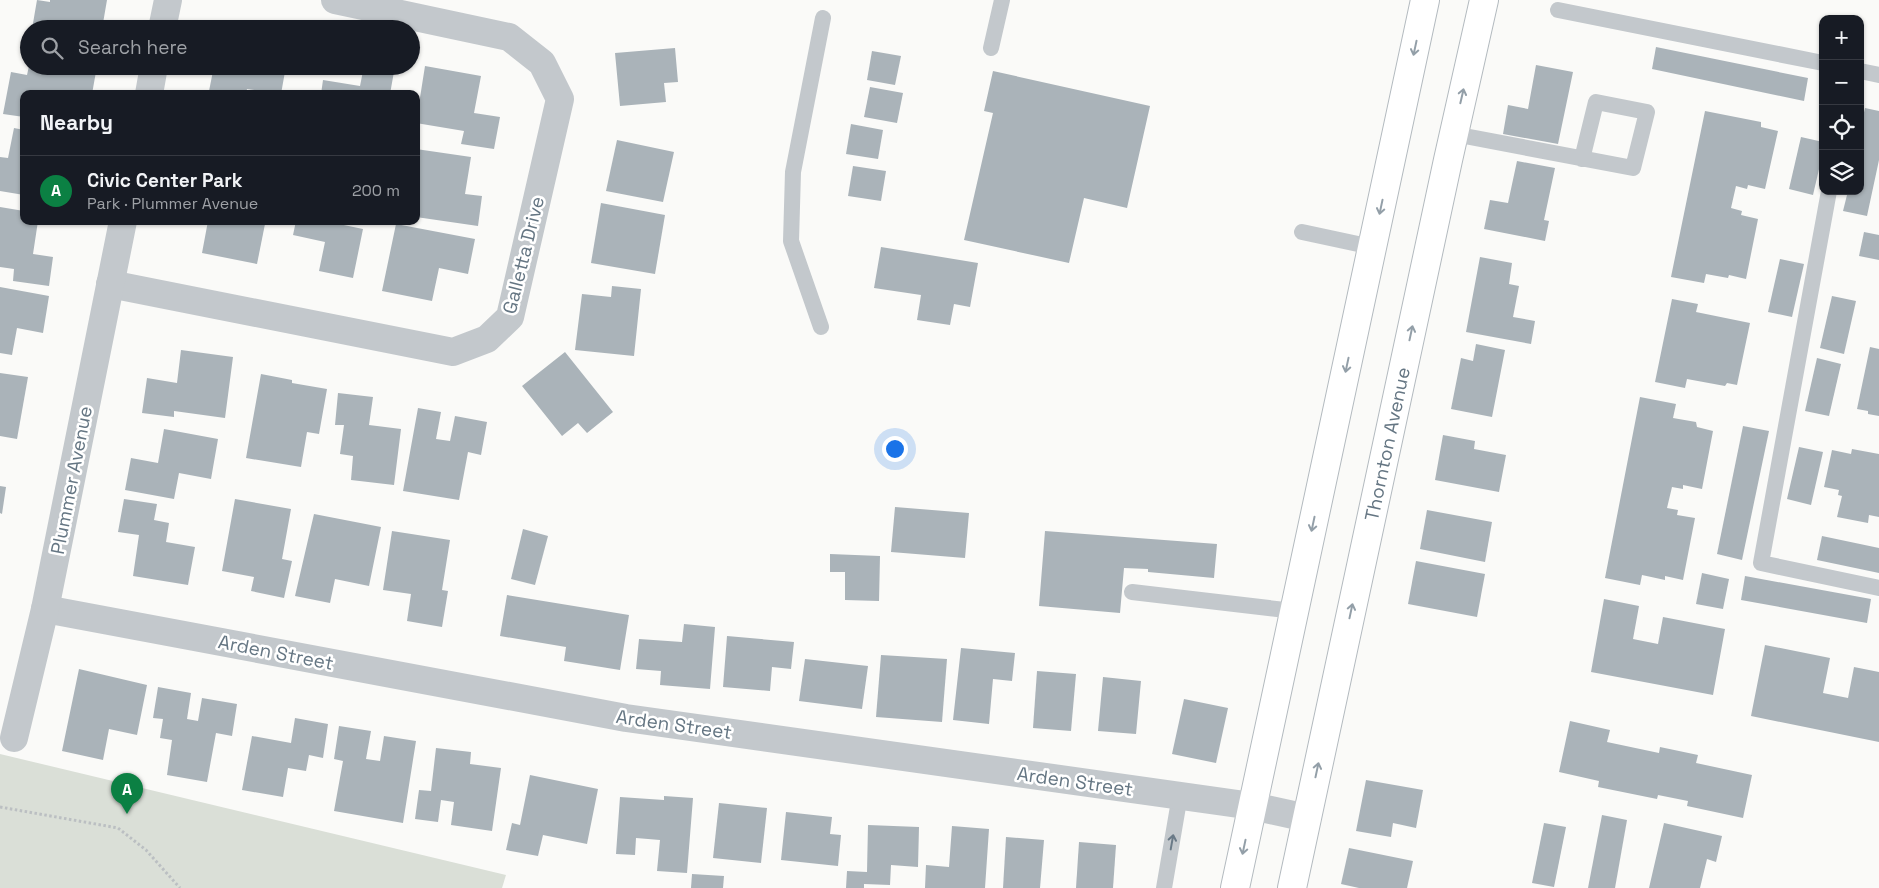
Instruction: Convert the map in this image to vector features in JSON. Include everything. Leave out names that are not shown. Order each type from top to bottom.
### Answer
[{"type":"main road","points":[[1235,888],[1425,0]]},
{"type":"main road","name":"Thornton Avenue","points":[[1292,888],[1484,0]]},
{"type":"street","points":[[164,20],[168,0]]},
{"type":"street","name":"Galletta Drive","points":[[110,284],[453,352],[487,339],[510,317],[560,99],[542,63],[509,37],[335,0]]},
{"type":"street","points":[[150,90],[152,75]]},
{"type":"street","name":"Plummer Avenue","points":[[14,738],[45,609],[122,225]]},
{"type":"street","name":"Arden Street","points":[[45,609],[626,718],[1252,806],[1307,818]]},
{"type":"lane","points":[[991,48],[1002,0]]},
{"type":"lane","points":[[1558,10],[1819,62]]},
{"type":"lane","points":[[821,327],[791,241],[793,172],[823,18]]},
{"type":"lane","points":[[1864,72],[1879,75]]},
{"type":"lane","points":[[1454,134],[1582,159],[1633,168],[1647,112],[1596,102],[1582,159]]},
{"type":"lane","points":[[1828,195],[1761,564],[1879,588]]},
{"type":"lane","points":[[1302,232],[1372,247]]},
{"type":"lane","points":[[1132,592],[1294,611]]},
{"type":"lane","points":[[1164,888],[1180,796]]},
{"type":"path","points":[[0,807],[118,828],[146,850],[180,888]]},
{"type":"shaded area","points":[[0,754],[506,875],[502,888],[0,888]]},
{"type":"building","points":[[37,0],[50,2],[50,0],[107,0],[104,20],[34,20]]},
{"type":"building","points":[[1656,47],[1808,78],[1804,101],[1652,69]]},
{"type":"building","points":[[675,48],[678,82],[664,83],[666,102],[620,106],[615,53]]},
{"type":"building","points":[[872,51],[901,56],[895,85],[867,80]]},
{"type":"building","points":[[1536,65],[1573,72],[1558,144],[1503,134],[1508,105],[1528,109]]},
{"type":"building","points":[[425,66],[481,76],[474,113],[500,117],[494,149],[461,144],[464,131],[420,124],[420,98]]},
{"type":"building","points":[[993,71],[1150,106],[1127,208],[1084,198],[1069,263],[964,240],[993,113],[984,111]]},
{"type":"building","points":[[11,72],[20,75],[95,75],[93,90],[20,90],[20,116],[3,114]]},
{"type":"building","points":[[212,75],[284,75],[282,90],[209,90]]},
{"type":"building","points":[[362,75],[393,75],[391,90],[322,90],[323,80],[360,86]]},
{"type":"building","points":[[870,87],[903,93],[897,123],[864,117]]},
{"type":"building","points":[[1865,108],[1879,111],[1879,160],[1867,216],[1843,211],[1847,195],[1864,195]]},
{"type":"building","points":[[1705,111],[1761,122],[1761,127],[1778,131],[1765,189],[1748,185],[1747,189],[1736,186],[1731,208],[1742,211],[1741,215],[1758,219],[1746,279],[1729,275],[1728,278],[1706,274],[1704,283],[1671,277]]},
{"type":"building","points":[[851,124],[883,130],[878,159],[846,154]]},
{"type":"building","points":[[14,128],[20,129],[20,194],[0,191],[0,157],[8,158]]},
{"type":"building","points":[[1801,137],[1819,141],[1819,169],[1813,195],[1789,189]]},
{"type":"building","points":[[617,140],[674,152],[663,202],[606,191]]},
{"type":"building","points":[[420,150],[471,157],[465,194],[482,196],[478,226],[420,218]]},
{"type":"building","points":[[1517,161],[1555,168],[1544,220],[1549,221],[1545,241],[1484,229],[1490,200],[1508,203]]},
{"type":"building","points":[[853,166],[886,171],[881,201],[848,196]]},
{"type":"building","points":[[601,203],[665,215],[655,274],[591,263]]},
{"type":"building","points":[[0,207],[20,210],[20,225],[37,225],[33,254],[53,257],[49,286],[13,281],[14,269],[0,267]]},
{"type":"building","points":[[207,225],[265,225],[257,264],[202,253]]},
{"type":"building","points":[[295,225],[344,225],[363,229],[353,278],[319,271],[325,242],[293,235]]},
{"type":"building","points":[[396,225],[475,239],[468,274],[439,268],[432,301],[382,291]]},
{"type":"building","points":[[1864,232],[1879,235],[1879,260],[1859,256]]},
{"type":"building","points":[[881,247],[978,263],[970,307],[954,304],[950,325],[917,320],[921,295],[874,288]]},
{"type":"building","points":[[1480,257],[1512,263],[1509,284],[1519,286],[1513,317],[1535,321],[1531,344],[1466,332]]},
{"type":"building","points":[[1780,259],[1804,264],[1792,317],[1768,312]]},
{"type":"building","points":[[612,286],[641,289],[634,356],[575,350],[582,294],[611,297]]},
{"type":"building","points":[[0,287],[49,296],[43,333],[17,328],[12,355],[0,353]]},
{"type":"building","points":[[1832,296],[1856,301],[1844,354],[1820,348]]},
{"type":"building","points":[[1672,299],[1698,304],[1696,312],[1750,323],[1737,385],[1727,383],[1725,386],[1687,379],[1685,388],[1655,382]]},
{"type":"building","points":[[1476,344],[1505,350],[1492,417],[1451,409],[1461,358],[1473,361]]},
{"type":"building","points":[[1870,347],[1879,349],[1879,416],[1857,409]]},
{"type":"building","points":[[181,350],[233,357],[225,418],[174,411],[174,417],[142,413],[147,378],[177,383]]},
{"type":"building","points":[[565,352],[613,412],[587,433],[578,423],[562,436],[522,386]]},
{"type":"building","points":[[1817,358],[1841,364],[1829,416],[1805,411]]},
{"type":"building","points":[[0,373],[28,377],[17,439],[0,436]]},
{"type":"building","points":[[261,374],[292,380],[292,383],[327,389],[319,434],[307,432],[301,467],[246,458]]},
{"type":"building","points":[[338,393],[373,397],[369,425],[401,429],[394,485],[351,480],[353,456],[340,454],[344,425],[335,425]]},
{"type":"building","points":[[1640,397],[1676,404],[1673,418],[1696,422],[1697,427],[1713,431],[1702,489],[1683,485],[1683,489],[1672,487],[1667,508],[1678,510],[1677,515],[1695,518],[1683,580],[1665,576],[1665,580],[1642,575],[1640,585],[1605,578]]},
{"type":"building","points":[[418,408],[441,412],[436,439],[450,441],[455,416],[487,422],[481,455],[468,452],[459,500],[403,491]]},
{"type":"building","points":[[1743,426],[1769,431],[1742,560],[1717,554]]},
{"type":"building","points":[[164,429],[218,439],[211,479],[179,473],[174,499],[125,490],[131,458],[158,463]]},
{"type":"building","points":[[1443,435],[1475,441],[1474,449],[1506,455],[1499,492],[1435,480]]},
{"type":"building","points":[[1799,447],[1823,452],[1811,505],[1787,499]]},
{"type":"building","points":[[1852,449],[1879,454],[1879,517],[1869,515],[1868,523],[1837,517],[1842,496],[1838,495],[1839,490],[1824,487],[1832,450],[1851,454]]},
{"type":"building","points":[[0,486],[6,487],[2,514],[0,513]]},
{"type":"building","points":[[124,499],[157,504],[154,520],[169,523],[166,542],[195,547],[188,585],[133,576],[139,535],[118,532]]},
{"type":"building","points":[[235,499],[291,509],[282,559],[292,561],[284,598],[251,591],[254,577],[222,571]]},
{"type":"building","points":[[895,507],[969,513],[965,558],[891,552]]},
{"type":"building","points":[[1427,510],[1492,522],[1485,562],[1420,549]]},
{"type":"building","points":[[314,514],[381,527],[369,586],[335,579],[330,603],[295,596]]},
{"type":"building","points":[[523,529],[548,536],[535,585],[511,579]]},
{"type":"building","points":[[392,531],[450,540],[442,590],[448,591],[442,627],[407,621],[411,594],[383,590]]},
{"type":"building","points":[[1045,531],[1217,544],[1214,578],[1148,572],[1148,569],[1124,568],[1120,613],[1039,606]]},
{"type":"building","points":[[1822,536],[1879,548],[1879,573],[1817,560]]},
{"type":"building","points":[[830,554],[880,556],[879,601],[845,600],[845,572],[830,572]]},
{"type":"building","points":[[1416,561],[1485,574],[1477,617],[1408,604]]},
{"type":"building","points":[[1702,573],[1729,579],[1723,609],[1696,604]]},
{"type":"building","points":[[1745,576],[1871,599],[1867,623],[1741,600]]},
{"type":"building","points":[[507,595],[629,615],[620,670],[564,661],[566,647],[500,636]]},
{"type":"building","points":[[1604,599],[1639,606],[1633,639],[1658,644],[1663,617],[1725,629],[1713,695],[1591,672]]},
{"type":"building","points":[[684,624],[715,627],[710,689],[660,685],[661,671],[636,669],[639,639],[682,642]]},
{"type":"building","points":[[727,636],[794,642],[791,669],[772,667],[770,691],[723,687]]},
{"type":"building","points":[[1765,645],[1830,658],[1823,693],[1848,698],[1854,667],[1879,672],[1879,742],[1751,716]]},
{"type":"building","points":[[961,648],[1015,653],[1012,681],[993,679],[989,724],[953,720]]},
{"type":"building","points":[[881,655],[947,659],[942,722],[876,717]]},
{"type":"building","points":[[805,659],[868,666],[862,709],[799,701]]},
{"type":"building","points":[[79,669],[147,685],[137,735],[109,729],[103,760],[62,751]]},
{"type":"building","points":[[1037,671],[1076,674],[1071,731],[1033,728]]},
{"type":"building","points":[[1103,677],[1141,681],[1136,734],[1098,731]]},
{"type":"building","points":[[158,687],[191,693],[187,719],[198,721],[202,698],[237,704],[232,736],[216,733],[207,782],[167,775],[172,740],[160,738],[163,719],[153,718]]},
{"type":"building","points":[[1184,699],[1228,708],[1216,763],[1172,754]]},
{"type":"building","points":[[295,718],[328,724],[323,758],[309,755],[306,771],[288,768],[283,797],[242,790],[252,736],[291,743]]},
{"type":"building","points":[[1570,721],[1610,730],[1607,742],[1659,753],[1660,747],[1698,755],[1696,763],[1752,775],[1743,818],[1687,806],[1688,801],[1658,795],[1657,799],[1598,787],[1599,781],[1559,772]]},
{"type":"building","points":[[339,726],[371,731],[366,759],[380,761],[384,736],[416,741],[403,823],[334,811],[343,761],[334,759]]},
{"type":"building","points":[[436,748],[471,752],[470,764],[501,768],[492,831],[451,825],[454,802],[441,800],[438,822],[415,819],[419,790],[431,791]]},
{"type":"building","points":[[530,775],[598,789],[587,844],[543,835],[538,856],[506,850],[512,823],[520,825]]},
{"type":"building","points":[[1366,780],[1423,790],[1416,828],[1393,823],[1391,837],[1356,831]]},
{"type":"building","points":[[664,796],[693,798],[687,873],[657,871],[660,840],[636,838],[635,855],[616,854],[620,797],[664,800]]},
{"type":"building","points":[[719,803],[767,808],[761,863],[713,858]]},
{"type":"building","points":[[786,812],[832,817],[830,834],[841,835],[838,866],[781,860]]},
{"type":"building","points":[[1602,815],[1627,820],[1615,888],[1588,888]]},
{"type":"building","points":[[1544,823],[1566,827],[1554,887],[1532,883]]},
{"type":"building","points":[[1664,823],[1722,836],[1716,862],[1707,859],[1700,888],[1649,888]]},
{"type":"building","points":[[868,825],[919,827],[918,867],[891,865],[890,885],[864,884],[864,888],[846,888],[847,871],[867,872]]},
{"type":"building","points":[[952,826],[989,829],[985,888],[925,888],[926,865],[949,867]]},
{"type":"building","points":[[1006,837],[1044,840],[1040,888],[1003,888]]},
{"type":"building","points":[[1079,842],[1116,845],[1113,888],[1076,888]]},
{"type":"building","points":[[1349,848],[1413,861],[1407,888],[1359,888],[1341,884]]},
{"type":"building","points":[[692,874],[724,876],[723,888],[691,888]]},
{"type":"place","name":"Civic Center Park","points":[[127,814]]}]
